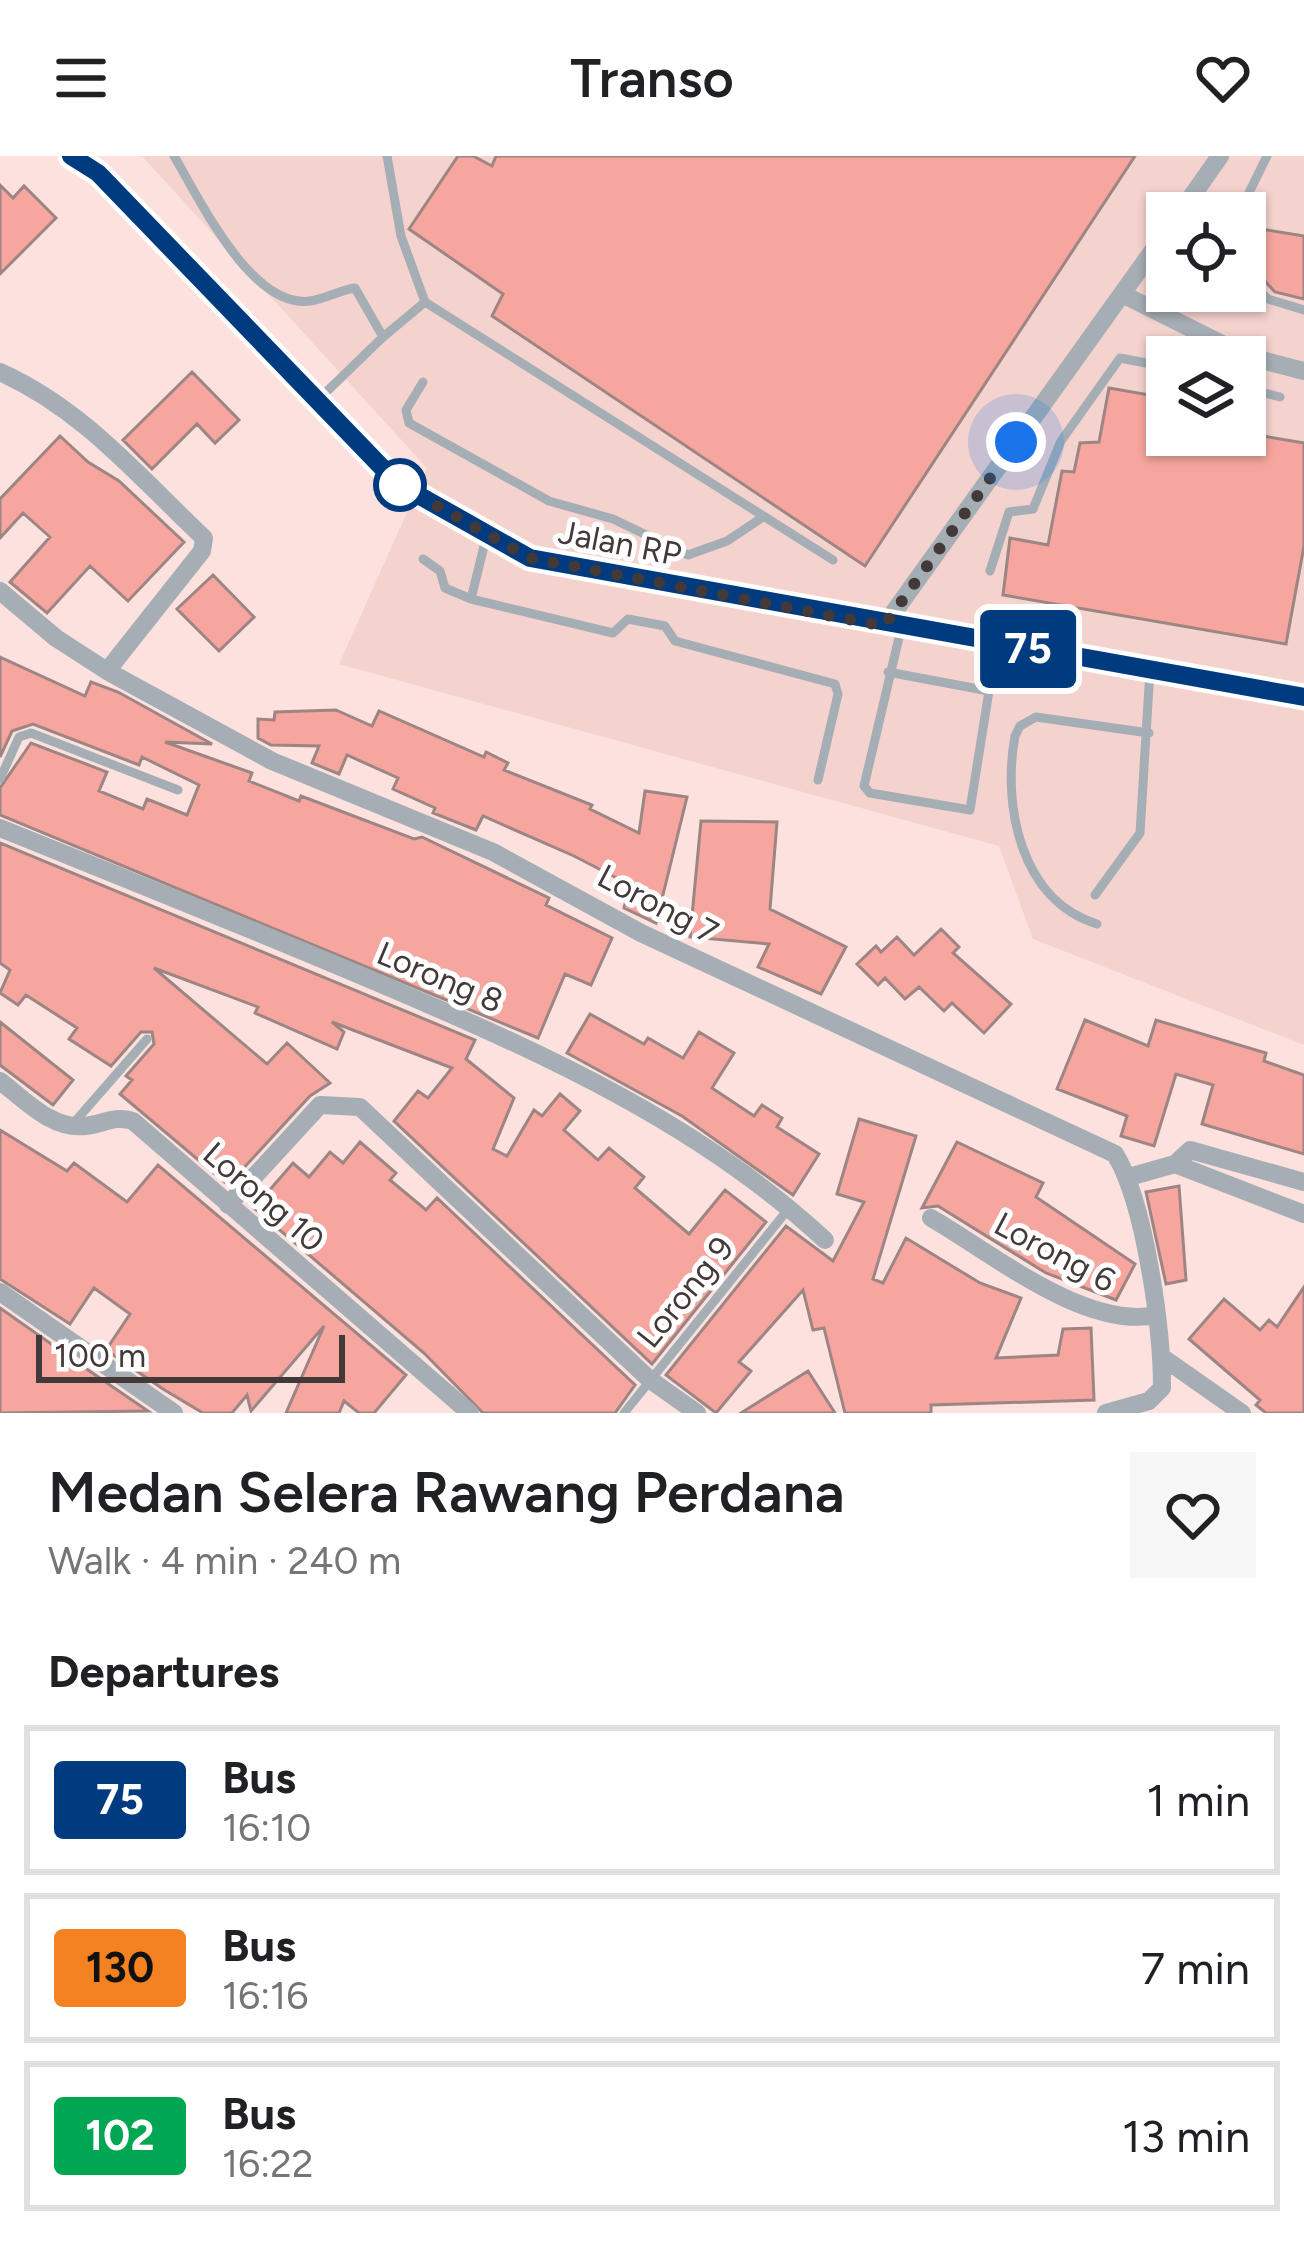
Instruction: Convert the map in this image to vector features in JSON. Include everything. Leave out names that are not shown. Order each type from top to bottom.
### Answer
[{"type":"street","name":"Jalan RP","points":[[71,156],[98,173],[397,483],[486,538],[530,558],[893,628],[1304,698]]},
{"type":"street","points":[[1195,192],[1220,156]]},
{"type":"street","points":[[893,628],[1146,260]]},
{"type":"street","points":[[1122,294],[1273,364],[1304,370]]},
{"type":"street","points":[[0,372],[53,399],[92,428],[204,538],[202,551],[107,671]]},
{"type":"street","name":"Lorong 7","points":[[0,591],[56,638],[107,671],[272,761],[493,852],[641,933],[1092,1141],[1115,1154],[1129,1177]]},
{"type":"street","name":"Lorong 8","points":[[0,828],[538,1052],[660,1117],[790,1208],[825,1240]]},
{"type":"street","points":[[0,1082],[56,1123],[71,1126]]},
{"type":"street","points":[[228,1205],[320,1105],[360,1107],[649,1379],[697,1413]]},
{"type":"street","name":"Lorong 10","points":[[71,1126],[118,1117],[133,1121],[470,1413]]},
{"type":"street","points":[[1106,1413],[1149,1401],[1162,1388],[1156,1316],[1129,1177],[1175,1164],[1190,1150],[1304,1182]]},
{"type":"street","points":[[1175,1164],[1304,1214]]},
{"type":"street","name":"Lorong 6","points":[[932,1218],[1094,1313],[1136,1320],[1156,1316]]},
{"type":"street","points":[[0,1292],[174,1413]]},
{"type":"street","points":[[1162,1357],[1242,1413]]},
{"type":"lane","points":[[174,156],[234,257],[282,295],[307,302],[355,287],[383,337]]},
{"type":"lane","points":[[387,156],[401,236],[425,302],[833,560]]},
{"type":"lane","points":[[1249,192],[1267,156]]},
{"type":"lane","points":[[1266,297],[1304,310]]},
{"type":"lane","points":[[316,402],[425,302]]},
{"type":"lane","points":[[990,571],[1009,512],[1033,508],[1061,441],[1120,358],[1146,363]]},
{"type":"lane","points":[[1266,378],[1273,364]]},
{"type":"lane","points":[[423,382],[406,410],[409,423],[549,501],[613,519],[688,555],[727,541],[763,517]]},
{"type":"lane","points":[[1266,394],[1280,397]]},
{"type":"lane","points":[[471,599],[486,538]]},
{"type":"lane","points":[[423,559],[440,571],[445,588],[471,599],[613,632],[628,619],[665,626],[675,641],[835,684],[838,694],[818,780]]},
{"type":"lane","points":[[888,672],[989,691],[970,810],[870,793],[864,786],[893,628]]},
{"type":"lane","points":[[1095,895],[1140,833],[1150,669]]},
{"type":"lane","points":[[1097,924],[1061,910],[1039,882],[1010,812],[1015,736],[1020,726],[1036,717],[1149,733]]},
{"type":"lane","points":[[0,779],[20,737],[32,734],[178,790]]},
{"type":"lane","points":[[71,1126],[147,1039]]},
{"type":"lane","name":"Lorong 9","points":[[624,1413],[790,1208]]},
{"type":"shaded area","points":[[142,156],[1304,156],[1304,1045],[1033,939],[999,846],[339,664],[427,468]]},
{"type":"building","points":[[458,156],[473,156],[492,166],[496,156],[1135,156],[865,566],[492,316],[503,294],[409,229]]},
{"type":"building","points":[[0,185],[13,198],[24,186],[56,218],[0,274]]},
{"type":"building","points":[[1266,230],[1304,236],[1304,299],[1275,292],[1266,282]]},
{"type":"building","points":[[192,372],[239,420],[215,443],[197,424],[152,469],[123,440]]},
{"type":"building","points":[[1109,388],[1146,394],[1146,456],[1266,456],[1266,437],[1304,443],[1304,546],[1286,644],[1003,595],[1010,538],[1048,545],[1062,471],[1074,472],[1080,443],[1099,442]]},
{"type":"building","points":[[60,436],[88,462],[119,481],[184,542],[128,601],[90,566],[47,613],[10,582],[50,537],[23,513],[0,538],[0,499]]},
{"type":"building","points":[[213,575],[254,617],[219,651],[177,609]]},
{"type":"building","points":[[0,657],[85,696],[91,682],[118,692],[212,744],[165,742],[252,773],[249,781],[299,801],[301,796],[414,839],[422,837],[549,898],[546,905],[612,938],[591,985],[565,974],[538,1038],[0,815],[0,788],[31,743],[107,772],[99,791],[143,809],[147,799],[187,815],[199,785],[142,757],[139,765],[33,724],[12,731],[0,757]]},
{"type":"building","points":[[336,710],[372,726],[379,711],[484,757],[486,752],[508,763],[504,770],[592,805],[590,809],[639,833],[645,791],[687,797],[656,923],[624,908],[630,885],[574,856],[483,816],[476,830],[433,813],[435,808],[393,789],[398,778],[347,755],[339,774],[312,763],[319,746],[271,745],[258,738],[258,719],[274,720],[275,712]]},
{"type":"building","points":[[701,821],[777,822],[770,909],[846,947],[821,994],[758,967],[769,944],[690,937]]},
{"type":"building","points":[[0,843],[475,1040],[466,1059],[514,1098],[493,1149],[507,1156],[534,1110],[542,1116],[560,1094],[580,1111],[564,1130],[598,1160],[609,1148],[644,1177],[635,1188],[689,1234],[725,1190],[766,1222],[652,1364],[394,1121],[418,1091],[428,1098],[452,1068],[332,1022],[344,1032],[337,1049],[255,1013],[258,1007],[154,968],[267,1064],[287,1043],[330,1083],[310,1096],[228,1185],[120,1094],[132,1080],[126,1076],[154,1044],[152,1032],[141,1032],[111,1066],[69,1039],[77,1028],[26,995],[18,1005],[0,993],[10,970],[0,963]]},
{"type":"building","points":[[941,929],[959,947],[953,953],[1011,1004],[984,1033],[952,1003],[944,1011],[919,987],[905,999],[885,978],[878,985],[857,964],[876,946],[881,952],[897,937],[914,955]]},
{"type":"building","points":[[590,1014],[644,1044],[648,1038],[683,1058],[699,1032],[734,1053],[712,1088],[754,1116],[762,1105],[782,1118],[777,1127],[819,1154],[793,1195],[682,1116],[567,1053]]},
{"type":"building","points":[[1085,1020],[1148,1046],[1156,1020],[1266,1053],[1264,1061],[1304,1075],[1304,1154],[1202,1124],[1213,1085],[1176,1074],[1154,1146],[1121,1136],[1127,1116],[1057,1089]]},
{"type":"building","points":[[0,1022],[73,1080],[53,1105],[0,1065]]},
{"type":"building","points":[[859,1119],[916,1136],[873,1279],[883,1283],[906,1238],[980,1283],[1021,1298],[996,1358],[1058,1355],[1063,1329],[1091,1328],[1094,1400],[931,1405],[931,1413],[845,1413],[824,1328],[813,1330],[803,1290],[739,1362],[751,1371],[716,1413],[666,1375],[786,1226],[833,1261],[864,1202],[837,1194]]},
{"type":"building","points":[[0,1130],[67,1171],[74,1163],[127,1202],[158,1165],[406,1375],[374,1413],[359,1413],[344,1401],[339,1413],[286,1413],[324,1326],[251,1411],[247,1395],[232,1413],[203,1413],[163,1389],[106,1350],[130,1314],[94,1288],[70,1324],[0,1279]]},
{"type":"building","points":[[360,1142],[396,1173],[390,1180],[426,1210],[437,1198],[635,1385],[615,1413],[483,1413],[424,1353],[254,1208],[293,1163],[309,1177],[330,1152],[343,1163]]},
{"type":"building","points":[[957,1142],[1043,1183],[1036,1197],[1135,1264],[1116,1300],[1046,1273],[938,1206],[922,1208]]},
{"type":"building","points":[[1179,1186],[1186,1280],[1166,1284],[1146,1192]]},
{"type":"building","points":[[1304,1287],[1304,1413],[1266,1413],[1256,1405],[1260,1400],[1189,1339],[1224,1299],[1260,1330],[1269,1320],[1277,1327]]},
{"type":"building","points":[[0,1308],[91,1372],[148,1411],[0,1413]]},
{"type":"building","points":[[808,1371],[835,1413],[741,1413]]},
{"type":"bus line","name":"75","points":[[71,156],[98,173],[397,483],[436,510],[530,558],[884,626],[1304,697]]},
{"type":"route","points":[[400,485],[397,483],[436,510],[530,558],[884,626],[1016,442]]}]
